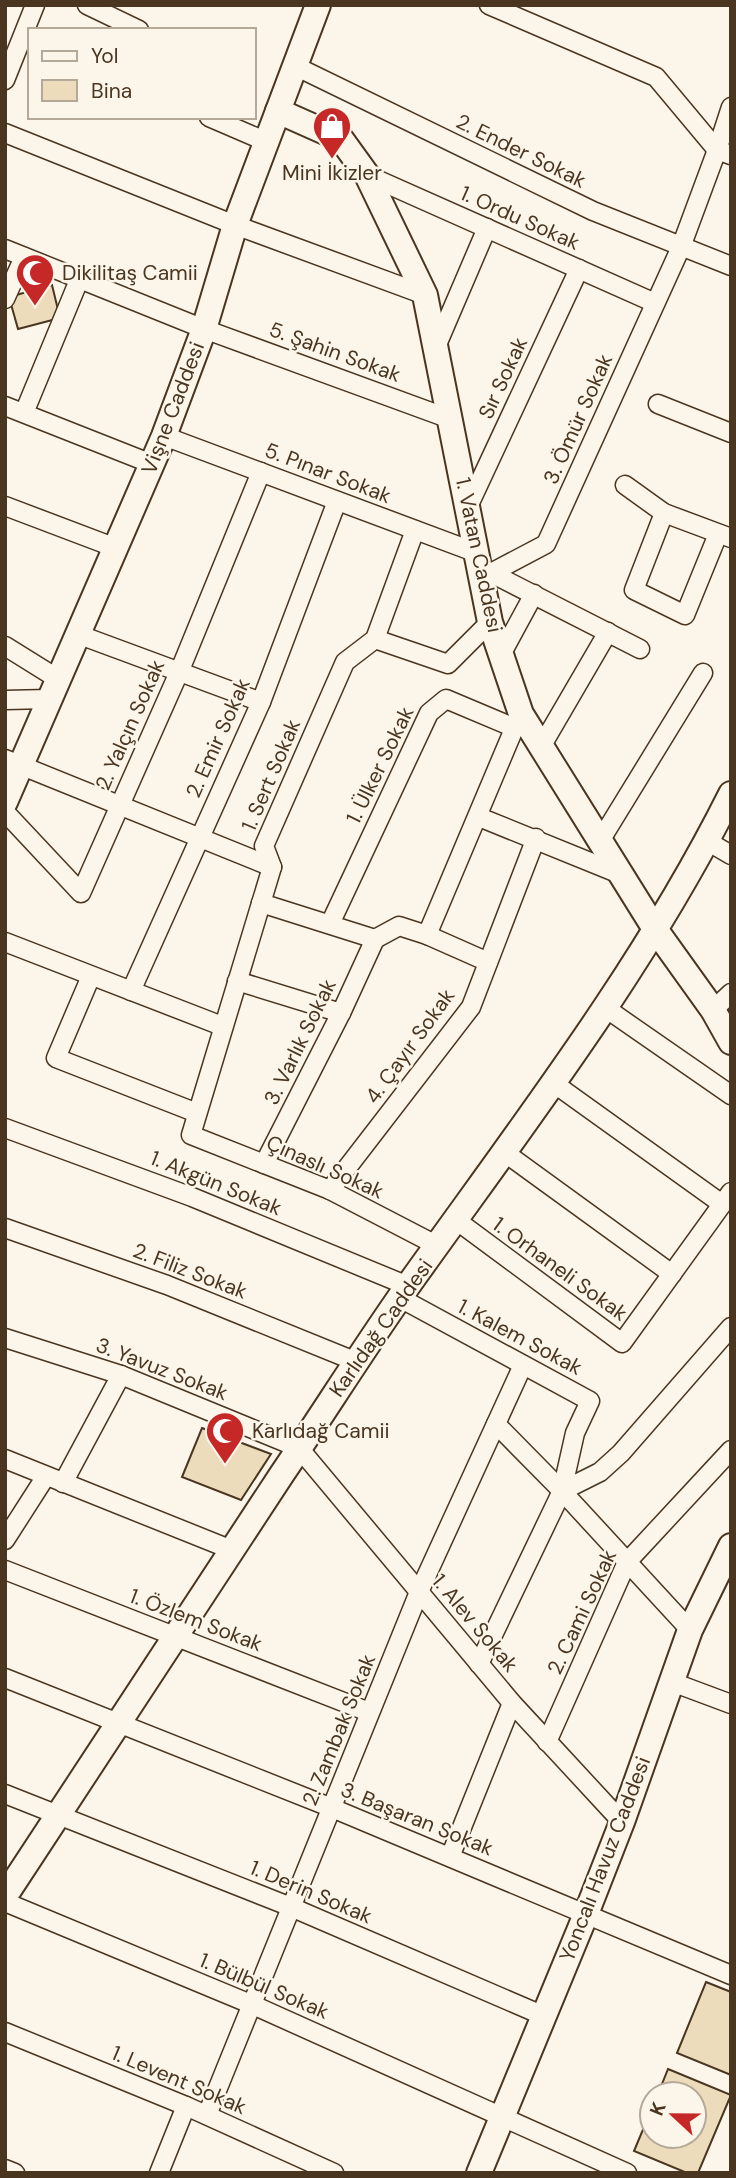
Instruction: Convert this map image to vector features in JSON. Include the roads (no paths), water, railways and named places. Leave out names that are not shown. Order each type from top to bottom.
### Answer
[{"type":"main road","name":"Vişne Caddesi","points":[[5,802],[13,761],[54,689],[163,436],[204,329],[235,225],[318,5]]},
{"type":"main road","name":"1. Vatan Caddesi","points":[[278,111],[341,139],[367,175],[425,295],[483,567],[490,622],[502,653],[518,721],[541,747],[655,929],[722,1002],[731,1042]]},
{"type":"main road","name":"Karlıdağ Caddesi","points":[[5,1896],[117,1722],[404,1292],[604,1007],[655,929],[707,841],[731,794]]},
{"type":"main road","name":"Yoncalı Havuz Caddesi","points":[[479,2173],[622,1822],[690,1630],[731,1546]]},
{"type":"street","points":[[29,28],[35,5]]},
{"type":"street","points":[[88,5],[135,28]]},
{"type":"street","points":[[489,5],[656,77],[724,152]]},
{"type":"street","points":[[5,80],[25,43]]},
{"type":"street","name":"2. Ender Sokak","points":[[295,66],[593,211],[731,266]]},
{"type":"street","name":"3. Ömür Sokak","points":[[483,567],[546,544],[724,152],[731,107]]},
{"type":"street","points":[[214,119],[267,142]]},
{"type":"street","points":[[5,133],[235,225],[425,295]]},
{"type":"street","name":"1. Ordu Sokak","points":[[367,175],[654,303]]},
{"type":"street","points":[[436,346],[487,228]]},
{"type":"street","name":"5. Şahin Sokak","points":[[5,249],[204,329],[450,419]]},
{"type":"street","points":[[5,299],[24,257]]},
{"type":"street","name":"Sır Sokak","points":[[468,506],[579,270]]},
{"type":"street","points":[[24,413],[79,279]]},
{"type":"street","points":[[658,404],[731,433]]},
{"type":"street","points":[[5,405],[152,464]]},
{"type":"street","name":"5. Pınar Sokak","points":[[163,436],[415,530],[640,649]]},
{"type":"street","name":"2. Yalçın Sokak","points":[[5,812],[81,893],[180,670],[261,472]]},
{"type":"street","points":[[625,485],[664,513],[725,536],[685,615],[634,590],[664,513]]},
{"type":"street","name":"2. Emir Sokak","points":[[131,991],[261,702],[337,501]]},
{"type":"street","points":[[5,506],[116,548]]},
{"type":"street","points":[[415,530],[375,639],[448,664],[490,622]]},
{"type":"street","points":[[502,653],[534,594]]},
{"type":"street","points":[[541,747],[608,632]]},
{"type":"street","points":[[77,634],[261,702]]},
{"type":"street","name":"1. Sert Sokak","points":[[191,1135],[272,867],[264,846],[345,662],[375,639]]},
{"type":"street","points":[[5,646],[54,689]]},
{"type":"street","points":[[600,841],[703,673]]},
{"type":"street","points":[[5,700],[54,689]]},
{"type":"street","name":"1. Ülker Sokak","points":[[330,924],[429,713],[446,699],[518,721]]},
{"type":"street","points":[[427,935],[518,721]]},
{"type":"street","points":[[13,761],[198,839],[272,867]]},
{"type":"street","points":[[479,817],[622,875]]},
{"type":"street","name":"4. Çayır Sokak","points":[[330,1190],[471,1007],[536,838]]},
{"type":"street","points":[[707,841],[731,855]]},
{"type":"street","points":[[261,903],[375,939],[399,926],[427,935],[488,962]]},
{"type":"street","name":"3. Varlık Sokak","points":[[264,1164],[341,1013],[375,939]]},
{"type":"street","points":[[5,942],[222,1026]]},
{"type":"street","points":[[92,976],[56,1059],[197,1113]]},
{"type":"street","points":[[237,981],[341,1013]]},
{"type":"street","points":[[604,1007],[731,1095]]},
{"type":"street","points":[[552,1082],[727,1198]]},
{"type":"street","name":"1. Akgün Sokak","points":[[5,1128],[192,1197],[404,1292]]},
{"type":"street","name":"Çınaslı Sokak","points":[[191,1135],[330,1190],[438,1246]]},
{"type":"street","points":[[504,1152],[672,1274]]},
{"type":"street","name":"1. Orhaneli Sokak","points":[[456,1220],[622,1343],[727,1198]]},
{"type":"street","name":"2. Filiz Sokak","points":[[5,1228],[167,1285],[357,1362]]},
{"type":"street","name":"1. Kalem Sokak","points":[[404,1292],[523,1365],[590,1401],[575,1433],[562,1491]]},
{"type":"street","points":[[479,1664],[562,1491],[600,1472],[621,1453],[731,1327]]},
{"type":"street","name":"3. Yavuz Sokak","points":[[5,1338],[121,1375],[299,1448]]},
{"type":"street","name":"2. Zambak Sokak","points":[[207,2115],[419,1592],[523,1365]]},
{"type":"street","points":[[63,1483],[121,1375]]},
{"type":"street","points":[[496,1424],[562,1491],[690,1630]]},
{"type":"street","name":"1. Alev Sokak","points":[[299,1448],[512,1703],[622,1822]]},
{"type":"street","name":"2. Cami Sokak","points":[[547,1742],[627,1562],[731,1450]]},
{"type":"street","points":[[5,1459],[232,1550]]},
{"type":"street","points":[[5,1540],[46,1476]]},
{"type":"street","name":"1. Özlem Sokak","points":[[5,1570],[369,1712]]},
{"type":"street","name":"3. Başaran Sokak","points":[[5,1678],[332,1808],[731,1975]]},
{"type":"street","points":[[672,1682],[731,1704]]},
{"type":"street","points":[[450,1857],[512,1703]]},
{"type":"street","name":"1. Derin Sokak","points":[[5,1794],[291,1907],[544,2016]]},
{"type":"street","name":"1. Bülbül Sokak","points":[[5,1902],[253,2005],[627,2173]]},
{"type":"street","name":"1. Levent Sokak","points":[[5,2032],[207,2115],[334,2173]]},
{"type":"street","points":[[159,2173],[186,2106]]},
{"type":"street","points":[[5,2169],[15,2173]]},
{"type":"place","name":"Mini İkizler","points":[[332,160]]},
{"type":"place","name":"Dikilitaş Camii","points":[[35,307]]},
{"type":"place","name":"Karlıdağ Camii","points":[[225,1465]]}]
